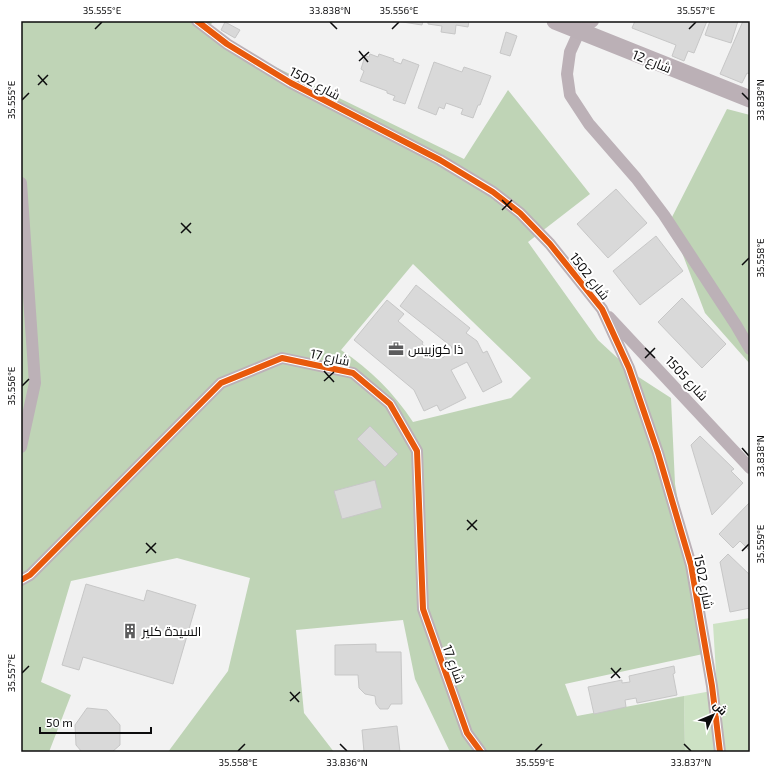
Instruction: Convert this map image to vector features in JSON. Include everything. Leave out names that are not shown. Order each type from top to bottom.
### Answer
[{"type":"main road","name":"شارع 12","points":[[555,21],[750,100]]},
{"type":"street","name":"شارع 1502","points":[[197,21],[227,44],[291,83],[440,160],[494,192],[520,213],[550,244],[602,309],[629,368],[658,453],[691,565],[712,686],[720,752]]},
{"type":"street","points":[[593,21],[579,32],[570,52],[567,74],[570,95],[589,124],[636,178],[664,216],[736,325],[750,349]]},
{"type":"street","points":[[21,183],[35,383],[24,440],[21,447]]},
{"type":"street","name":"شارع 1505","points":[[602,309],[750,468]]},
{"type":"street","name":"شارع 17","points":[[21,580],[30,575],[221,383],[282,358],[354,373],[390,404],[417,451],[423,608],[467,733],[481,752]]},
{"type":"street","points":[[467,733],[470,752]]},
{"type":"green space","points":[[21,21],[213,21],[206,33],[464,159],[508,90],[590,194],[528,242],[598,340],[637,376],[671,398],[675,484],[698,615],[703,654],[565,684],[577,716],[684,696],[685,752],[450,752],[415,679],[403,620],[296,630],[304,713],[334,752],[168,752],[228,671],[250,578],[177,558],[71,581],[41,682],[71,695],[49,752],[21,752]],"holes":[[[413,264],[531,378],[511,398],[413,422],[398,401],[381,382],[362,365],[341,350]]]},
{"type":"green space","points":[[727,109],[750,115],[750,364],[705,313],[670,221]]},
{"type":"green space","points":[[750,618],[750,752],[685,752],[684,696],[717,690],[713,624]]},
{"type":"building","points":[[396,21],[423,21],[422,25]]},
{"type":"building","points":[[428,21],[469,21],[468,27],[456,25],[455,34],[441,32],[442,26],[428,24]]},
{"type":"building","points":[[635,21],[707,21],[694,53],[688,51],[684,61],[672,56],[676,45],[632,28]]},
{"type":"building","points":[[710,21],[738,21],[731,43],[705,35]]},
{"type":"building","points":[[743,21],[750,21],[750,74],[747,73],[742,83],[720,74]]},
{"type":"building","points":[[225,22],[240,30],[235,38],[221,30]]},
{"type":"building","points":[[506,32],[517,36],[510,56],[500,53]]},
{"type":"building","points":[[370,54],[378,57],[379,54],[394,59],[393,61],[401,64],[403,59],[419,65],[405,104],[393,100],[395,96],[387,93],[387,91],[360,81],[364,71],[361,69],[365,56],[369,57]]},
{"type":"building","points":[[434,62],[462,72],[464,67],[491,76],[480,105],[478,105],[473,118],[461,114],[463,109],[446,103],[444,109],[439,107],[436,115],[418,108]]},
{"type":"building","points":[[616,189],[647,223],[608,258],[577,224]]},
{"type":"building","points":[[656,236],[683,271],[640,305],[613,271]]},
{"type":"building","name":"ذا كوزبيس","points":[[416,285],[470,328],[466,333],[477,341],[483,353],[487,351],[502,382],[483,392],[467,362],[451,370],[466,398],[440,411],[437,405],[424,411],[414,390],[354,340],[387,300],[404,314],[398,321],[423,342],[422,344],[433,354],[435,352],[443,358],[452,347],[400,306]]},
{"type":"building","points":[[682,298],[726,344],[702,368],[658,322]]},
{"type":"building","points":[[370,426],[398,454],[385,467],[357,439]]},
{"type":"building","points":[[700,436],[734,469],[731,471],[743,483],[712,515],[691,445]]},
{"type":"building","points":[[375,480],[382,508],[342,519],[334,491]]},
{"type":"building","points":[[750,502],[750,551],[740,541],[733,548],[719,534]]},
{"type":"building","points":[[728,554],[750,575],[750,608],[730,612],[720,562]]},
{"type":"building","name":"السيدة كلير","points":[[86,584],[144,601],[147,590],[196,605],[173,684],[83,657],[79,670],[62,665]]},
{"type":"building","points":[[376,644],[376,652],[401,652],[402,704],[391,704],[388,709],[380,709],[376,704],[375,696],[365,694],[359,688],[358,675],[335,675],[335,645]]},
{"type":"building","points":[[674,666],[675,673],[673,674],[677,695],[637,703],[636,698],[625,700],[626,707],[594,714],[588,687],[622,680],[622,683],[630,682],[629,676]]},
{"type":"building","points":[[87,708],[107,710],[120,725],[120,745],[112,752],[82,752],[76,745],[75,725]]},
{"type":"building","points":[[397,726],[400,752],[364,752],[362,730]]},
{"type":"cycle path","points":[[197,21],[227,44],[291,83],[440,160],[493,192],[520,213],[550,244],[602,309],[629,368],[658,453],[691,565],[712,686],[720,752]]},
{"type":"cycle path","points":[[21,580],[30,575],[221,383],[282,358],[353,373],[390,404],[417,451],[423,609],[467,733],[481,752]]},
{"type":"place","name":"ذا كوزبيس","points":[[396,349]]},
{"type":"place","name":"السيدة كلير","points":[[130,631]]}]
